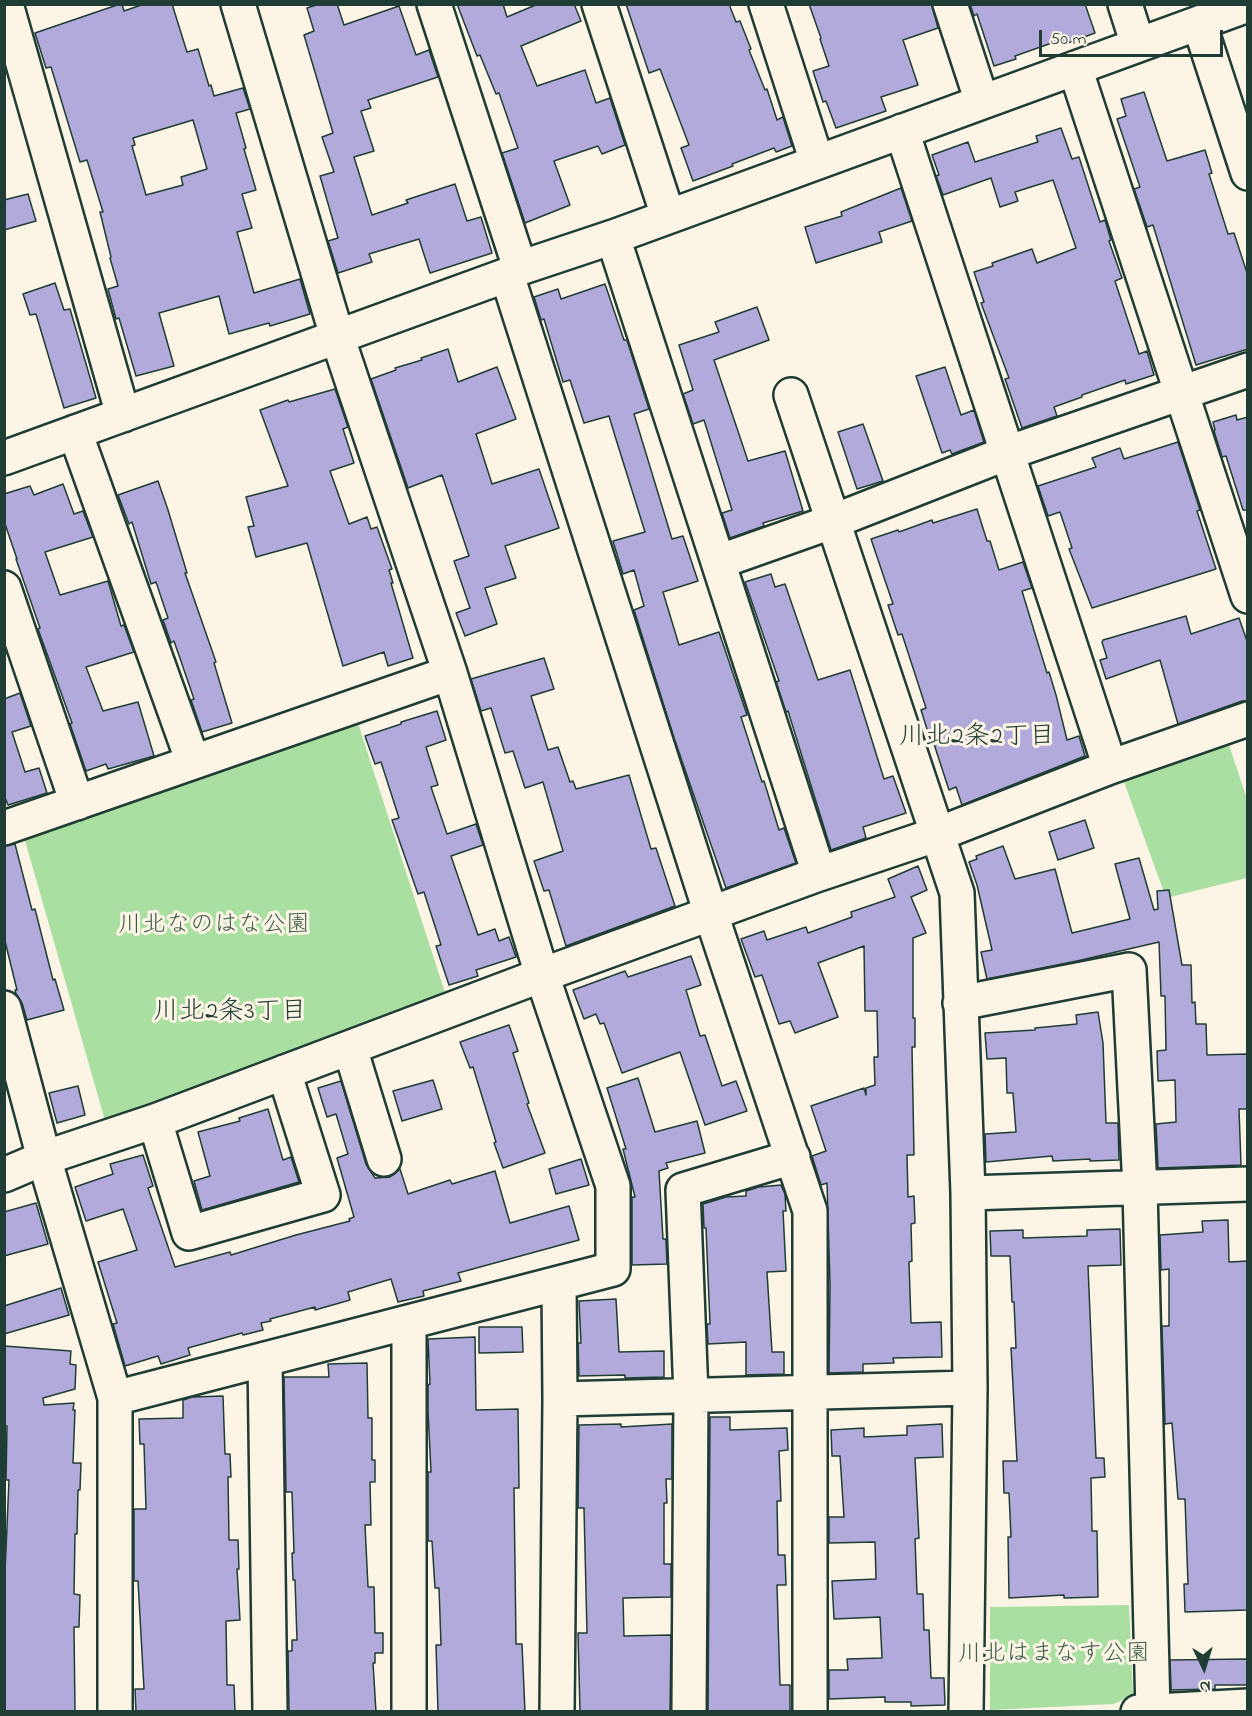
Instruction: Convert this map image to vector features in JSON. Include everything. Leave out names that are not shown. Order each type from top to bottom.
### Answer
[{"type":"street","points":[[115,1398],[613,1269],[613,1186],[542,975],[450,673],[337,336],[238,4]]},
{"type":"street","points":[[434,4],[513,272],[711,914],[810,1211],[810,1712]]},
{"type":"street","points":[[599,4],[668,216]]},
{"type":"street","points":[[766,4],[817,162]]},
{"type":"street","points":[[950,4],[982,102]]},
{"type":"street","points":[[1125,4],[1138,45]]},
{"type":"street","points":[[4,458],[1248,5]]},
{"type":"street","points":[[9,7],[123,415]]},
{"type":"street","points":[[1199,22],[1248,173]]},
{"type":"street","points":[[1075,68],[1248,596]]},
{"type":"street","points":[[902,131],[1110,767]]},
{"type":"street","points":[[613,237],[819,874]]},
{"type":"street","points":[[718,562],[834,521],[1007,453],[1248,370]]},
{"type":"street","points":[[791,395],[957,892],[968,1193],[970,1388],[966,1712]]},
{"type":"street","points":[[75,432],[193,762]]},
{"type":"street","points":[[4,588],[77,803]]},
{"type":"street","points":[[4,828],[450,673]]},
{"type":"street","points":[[4,1175],[44,1158],[155,1121],[542,975],[819,874],[938,834],[1110,767],[1248,719]]},
{"type":"street","points":[[960,1003],[1129,970],[1140,1188],[1148,1711],[1248,1707]]},
{"type":"street","points":[[4,1008],[44,1158],[115,1398],[115,1712]]},
{"type":"street","points":[[350,1048],[384,1159]]},
{"type":"street","points":[[155,1121],[189,1233],[323,1195],[284,1072]]},
{"type":"street","points":[[689,1712],[691,1395],[683,1190],[793,1157]]},
{"type":"street","points":[[968,1193],[1248,1184]]},
{"type":"street","points":[[557,1712],[559,1283]]},
{"type":"street","points":[[409,1322],[409,1712]]},
{"type":"street","points":[[265,1359],[270,1712]]},
{"type":"street","points":[[560,1399],[970,1388]]},
{"type":"green space","name":"川北なのはな公園","points":[[357,720],[447,999],[106,1124],[24,837]]},
{"type":"green space","points":[[1229,745],[1247,799],[1247,878],[1166,898],[1124,782]]},
{"type":"green space","name":"川北はまなす公園","points":[[1129,1605],[1133,1695],[1114,1704],[990,1710],[990,1607]]},
{"type":"building","points":[[120,4],[124,11],[144,4],[172,4],[187,52],[198,49],[214,96],[243,88],[250,109],[236,113],[256,190],[242,194],[252,228],[237,232],[254,293],[300,279],[310,314],[270,326],[269,323],[229,334],[219,296],[159,313],[174,366],[136,376],[108,289],[118,286],[100,212],[103,212],[87,160],[80,162],[51,67],[46,68],[35,33]],"holes":[[[193,120],[207,169],[181,177],[183,185],[146,195],[132,146],[135,145],[133,138]]]},
{"type":"building","points":[[319,4],[337,4],[344,25],[399,6],[416,55],[429,50],[438,77],[368,100],[371,108],[361,111],[374,151],[354,157],[372,215],[408,203],[406,200],[455,184],[467,221],[481,217],[492,253],[430,273],[419,239],[369,254],[372,262],[338,273],[328,241],[338,238],[320,176],[334,172],[322,137],[333,133],[304,35],[314,31],[307,8]]},
{"type":"building","points":[[457,4],[503,4],[507,17],[538,4],[574,4],[581,21],[521,46],[537,86],[585,70],[596,103],[610,98],[625,145],[602,154],[598,146],[554,161],[570,205],[525,223],[502,153],[518,148],[499,93],[496,94],[480,55],[477,56]]},
{"type":"building","points":[[626,4],[729,4],[736,22],[740,21],[777,120],[783,117],[792,146],[776,152],[774,148],[693,181],[681,148],[689,145],[660,69],[649,73]]},
{"type":"building","points":[[809,4],[932,4],[938,28],[903,40],[918,85],[881,97],[886,111],[836,128],[826,101],[823,102],[813,71],[829,66]]},
{"type":"building","points":[[970,4],[1085,4],[1095,33],[1065,44],[1063,39],[994,66],[977,14],[974,16]]},
{"type":"building","points":[[1144,92],[1167,161],[1205,150],[1212,173],[1209,174],[1228,234],[1234,233],[1248,276],[1248,349],[1196,365],[1153,225],[1147,227],[1134,189],[1140,187],[1117,119],[1126,116],[1121,99]]},
{"type":"building","points":[[1061,128],[1072,159],[1079,157],[1100,222],[1105,220],[1111,240],[1109,241],[1122,278],[1115,281],[1139,354],[1147,351],[1154,375],[1126,384],[1125,380],[1082,395],[1082,397],[1054,407],[1057,416],[1022,428],[1005,379],[1009,378],[981,303],[984,302],[974,272],[1032,249],[1037,263],[1076,248],[1053,180],[1015,192],[1018,201],[1000,207],[991,178],[943,195],[932,155],[968,142],[975,162],[1038,142],[1036,136]]},
{"type":"building","points":[[901,188],[912,221],[879,232],[882,242],[816,263],[805,227],[842,216],[841,212]]},
{"type":"building","points":[[28,194],[36,221],[4,230],[4,200]]},
{"type":"building","points":[[55,283],[64,310],[70,309],[96,398],[64,408],[36,314],[30,315],[23,294]]},
{"type":"building","points":[[605,284],[624,340],[627,340],[649,409],[634,414],[672,539],[683,536],[698,581],[663,592],[679,645],[719,632],[747,715],[741,717],[762,782],[764,781],[779,830],[784,828],[796,863],[726,888],[674,738],[634,610],[644,606],[634,570],[623,574],[613,541],[645,532],[609,416],[584,423],[570,380],[563,382],[544,319],[541,320],[534,297],[558,289],[561,299]]},
{"type":"building","points":[[757,307],[769,340],[714,360],[748,461],[785,451],[803,511],[763,523],[764,526],[730,538],[722,513],[732,510],[704,420],[693,424],[683,394],[693,390],[679,345],[719,332],[715,322]]},
{"type":"building","points":[[448,349],[458,382],[497,367],[516,419],[476,434],[492,484],[539,469],[559,528],[505,546],[516,578],[485,588],[497,624],[465,636],[456,613],[470,608],[454,561],[469,556],[442,475],[408,488],[371,379]]},
{"type":"building","points":[[945,367],[961,415],[974,410],[984,442],[952,454],[950,450],[942,453],[916,376]]},
{"type":"building","points":[[335,389],[348,427],[343,429],[354,463],[330,471],[349,524],[367,517],[371,529],[377,527],[392,569],[389,570],[393,583],[391,583],[413,658],[388,666],[384,652],[343,666],[307,543],[256,557],[248,527],[254,526],[246,497],[288,486],[260,410],[288,400],[289,402]]},
{"type":"building","points":[[1236,415],[1237,420],[1248,417],[1248,510],[1243,510],[1226,456],[1222,457],[1214,431],[1213,422]]},
{"type":"building","points":[[863,424],[883,481],[857,489],[838,432]]},
{"type":"building","points":[[1178,442],[1216,569],[1092,608],[1069,549],[1072,548],[1060,512],[1048,516],[1038,486],[1096,467],[1092,458],[1120,448],[1124,459]]},
{"type":"building","points":[[158,481],[187,573],[185,573],[216,662],[214,663],[232,723],[202,732],[191,700],[194,699],[174,641],[171,643],[163,620],[168,618],[156,582],[151,584],[132,522],[129,524],[118,495]]},
{"type":"building","points":[[63,484],[74,514],[83,511],[93,537],[45,552],[60,595],[108,581],[121,626],[124,625],[134,652],[86,667],[103,711],[138,702],[154,756],[108,769],[106,764],[86,771],[4,521],[4,494],[30,486],[34,495]]},
{"type":"building","points":[[977,509],[999,570],[1023,562],[1032,588],[1022,591],[1056,695],[1067,740],[1079,736],[1085,756],[962,805],[956,787],[949,790],[934,744],[932,745],[921,710],[926,708],[902,634],[898,635],[888,605],[893,604],[871,539]]},
{"type":"building","points":[[771,574],[775,587],[785,584],[818,680],[850,670],[884,779],[893,776],[906,813],[863,827],[866,838],[831,850],[788,711],[786,712],[776,682],[779,681],[745,582]]},
{"type":"building","points":[[1186,616],[1191,634],[1239,618],[1248,644],[1248,701],[1242,701],[1178,724],[1160,660],[1106,679],[1100,660],[1107,658],[1103,640]]},
{"type":"building","points":[[544,658],[554,689],[531,696],[548,750],[558,747],[570,782],[573,781],[576,789],[629,775],[651,849],[656,848],[675,906],[566,946],[549,890],[544,891],[534,861],[563,851],[543,782],[525,788],[513,751],[505,753],[491,708],[481,711],[471,679]]},
{"type":"building","points":[[20,693],[31,726],[12,732],[25,772],[39,768],[47,793],[8,805],[4,795],[4,699]]},
{"type":"building","points":[[437,711],[446,740],[426,747],[438,785],[431,787],[447,834],[476,824],[483,845],[451,856],[478,935],[495,929],[499,941],[509,937],[516,957],[476,970],[478,976],[449,985],[436,946],[441,945],[424,892],[418,894],[392,820],[399,818],[381,762],[375,764],[365,736]]},
{"type":"building","points":[[1085,820],[1094,848],[1058,860],[1049,832]]},
{"type":"building","points":[[15,844],[32,910],[35,909],[53,980],[55,979],[64,1010],[27,1020],[22,1003],[16,994],[15,990],[17,990],[4,937],[4,846]]},
{"type":"building","points":[[1003,846],[1015,879],[1055,869],[1072,933],[1130,919],[1115,864],[1139,858],[1154,910],[1158,909],[1157,891],[1169,890],[1182,965],[1191,965],[1192,1003],[1195,1002],[1196,1024],[1206,1024],[1207,1055],[1248,1054],[1248,1109],[1239,1109],[1241,1165],[1158,1168],[1156,1124],[1176,1122],[1175,1080],[1158,1081],[1157,1051],[1166,1050],[1165,996],[1161,996],[1159,942],[987,979],[981,952],[992,950],[977,885],[969,862],[977,859],[976,856]]},
{"type":"building","points":[[918,866],[927,890],[911,897],[926,933],[913,938],[914,1155],[907,1155],[908,1197],[914,1196],[915,1223],[911,1224],[912,1261],[909,1262],[911,1323],[941,1322],[942,1357],[893,1358],[894,1363],[863,1364],[863,1372],[829,1373],[830,1284],[827,1183],[821,1185],[812,1156],[826,1151],[811,1106],[864,1088],[866,1095],[866,1088],[875,1085],[874,1057],[878,1057],[877,1011],[865,1011],[864,946],[818,963],[838,1017],[795,1033],[790,1021],[779,1024],[762,975],[755,977],[741,939],[764,931],[767,940],[806,927],[808,933],[852,917],[851,912],[895,897],[888,879]]},
{"type":"building","points":[[691,956],[701,985],[686,990],[700,1036],[705,1035],[722,1086],[736,1081],[747,1111],[705,1125],[680,1052],[622,1073],[604,1023],[600,1024],[596,1014],[584,1019],[573,990],[625,971],[628,977]]},
{"type":"building","points":[[1098,1012],[1103,1043],[1106,1123],[1118,1123],[1119,1160],[1053,1161],[1052,1156],[986,1162],[985,1134],[1016,1132],[1013,1093],[1007,1093],[1006,1058],[987,1059],[985,1033],[1035,1030],[1035,1028],[1077,1024],[1076,1015]]},
{"type":"building","points":[[509,1025],[518,1051],[513,1053],[529,1103],[527,1104],[545,1153],[503,1168],[473,1067],[470,1068],[460,1042]]},
{"type":"building","points":[[638,1078],[655,1132],[697,1121],[705,1153],[666,1163],[668,1168],[659,1171],[663,1239],[666,1239],[667,1264],[632,1265],[632,1197],[635,1197],[623,1149],[626,1149],[607,1088]]},
{"type":"building","points":[[433,1080],[442,1109],[402,1121],[393,1091]]},
{"type":"building","points":[[341,1081],[366,1164],[375,1178],[390,1177],[400,1169],[408,1194],[450,1180],[452,1184],[495,1171],[510,1223],[569,1206],[579,1240],[458,1273],[461,1281],[423,1291],[424,1296],[398,1302],[391,1279],[348,1292],[350,1300],[270,1319],[271,1321],[261,1323],[263,1330],[243,1335],[242,1333],[188,1348],[190,1355],[161,1364],[158,1356],[125,1366],[113,1324],[117,1323],[98,1262],[137,1250],[123,1209],[86,1221],[75,1187],[113,1174],[110,1164],[143,1155],[153,1186],[148,1188],[175,1267],[230,1252],[231,1255],[350,1221],[349,1219],[354,1217],[337,1158],[348,1154],[336,1114],[327,1117],[318,1088]]},
{"type":"building","points":[[78,1086],[85,1115],[57,1123],[49,1093]]},
{"type":"building","points":[[268,1109],[283,1160],[291,1157],[299,1182],[202,1210],[194,1181],[210,1176],[198,1132],[240,1121],[239,1118]]},
{"type":"building","points":[[581,1159],[589,1185],[556,1194],[549,1169]]},
{"type":"building","points":[[781,1185],[785,1194],[786,1211],[783,1211],[786,1271],[767,1272],[772,1352],[784,1352],[784,1374],[746,1375],[746,1342],[708,1344],[707,1324],[710,1324],[703,1204],[726,1197],[746,1196],[746,1191],[759,1187]]},
{"type":"building","points":[[36,1203],[48,1244],[4,1256],[4,1212]]},
{"type":"building","points":[[1228,1220],[1229,1262],[1248,1261],[1248,1610],[1185,1612],[1184,1584],[1188,1584],[1185,1499],[1178,1499],[1172,1423],[1165,1424],[1162,1326],[1169,1326],[1169,1269],[1161,1270],[1160,1235],[1203,1232],[1202,1221]]},
{"type":"building","points":[[1120,1229],[1121,1265],[1088,1266],[1096,1458],[1104,1458],[1105,1477],[1091,1478],[1092,1531],[1097,1531],[1098,1597],[1064,1598],[1064,1595],[1009,1598],[1008,1537],[1011,1537],[1009,1493],[1004,1493],[1003,1461],[1017,1461],[1011,1348],[1016,1348],[1014,1302],[1012,1302],[1010,1256],[991,1256],[990,1231],[1023,1230],[1023,1238],[1087,1236],[1087,1230]]},
{"type":"building","points":[[61,1288],[69,1315],[4,1334],[4,1306]]},
{"type":"building","points":[[616,1299],[619,1352],[664,1351],[664,1377],[579,1376],[578,1343],[581,1343],[579,1301]]},
{"type":"building","points":[[479,1327],[522,1327],[523,1352],[479,1353]]},
{"type":"building","points":[[475,1337],[476,1410],[518,1409],[519,1488],[514,1488],[516,1644],[522,1644],[525,1712],[438,1712],[436,1645],[441,1645],[439,1588],[435,1588],[432,1541],[428,1541],[428,1472],[431,1472],[428,1339]]},
{"type":"building","points":[[4,1346],[71,1351],[70,1364],[76,1365],[75,1389],[43,1398],[44,1405],[74,1403],[73,1463],[81,1463],[77,1534],[75,1534],[74,1594],[80,1595],[79,1627],[74,1627],[75,1712],[4,1712],[4,1595],[9,1480],[6,1480],[7,1426],[4,1426]]},
{"type":"building","points":[[367,1363],[368,1418],[372,1418],[372,1460],[375,1460],[375,1482],[370,1482],[371,1525],[365,1525],[368,1587],[374,1587],[375,1633],[383,1633],[383,1653],[375,1653],[375,1663],[373,1663],[376,1712],[289,1712],[288,1651],[292,1651],[292,1640],[297,1640],[292,1553],[294,1553],[292,1492],[286,1492],[284,1377],[329,1377],[328,1364]]},
{"type":"building","points":[[223,1396],[225,1454],[230,1454],[231,1477],[228,1477],[229,1540],[238,1540],[240,1620],[226,1621],[227,1685],[234,1685],[235,1712],[136,1712],[135,1689],[144,1689],[138,1581],[134,1581],[134,1509],[146,1509],[144,1444],[140,1444],[139,1419],[183,1418],[183,1400],[192,1397]]},
{"type":"building","points":[[710,1417],[730,1417],[730,1430],[787,1428],[788,1450],[779,1451],[781,1501],[777,1501],[778,1555],[785,1555],[786,1585],[777,1585],[780,1685],[790,1685],[790,1712],[708,1712]]},
{"type":"building","points":[[621,1424],[621,1427],[672,1424],[672,1479],[666,1479],[667,1503],[664,1503],[664,1564],[671,1564],[671,1597],[623,1598],[624,1636],[671,1635],[670,1712],[580,1712],[578,1633],[587,1633],[584,1508],[578,1508],[579,1425]]},
{"type":"building","points":[[942,1424],[943,1457],[915,1458],[919,1538],[915,1539],[917,1594],[923,1594],[924,1630],[929,1630],[931,1678],[944,1678],[945,1705],[911,1706],[911,1702],[885,1702],[885,1697],[829,1699],[829,1670],[848,1670],[847,1659],[882,1658],[880,1617],[834,1619],[832,1581],[876,1579],[875,1542],[829,1543],[829,1517],[844,1517],[840,1456],[832,1456],[831,1430],[864,1428],[864,1437],[907,1435],[907,1426]]},
{"type":"building","points":[[1248,1659],[1248,1685],[1215,1685],[1215,1689],[1171,1690],[1170,1660]]},
{"type":"district","name":"川北2条2丁目","points":[[977,739]]},
{"type":"district","name":"川北2条3丁目","points":[[230,1014]]}]
